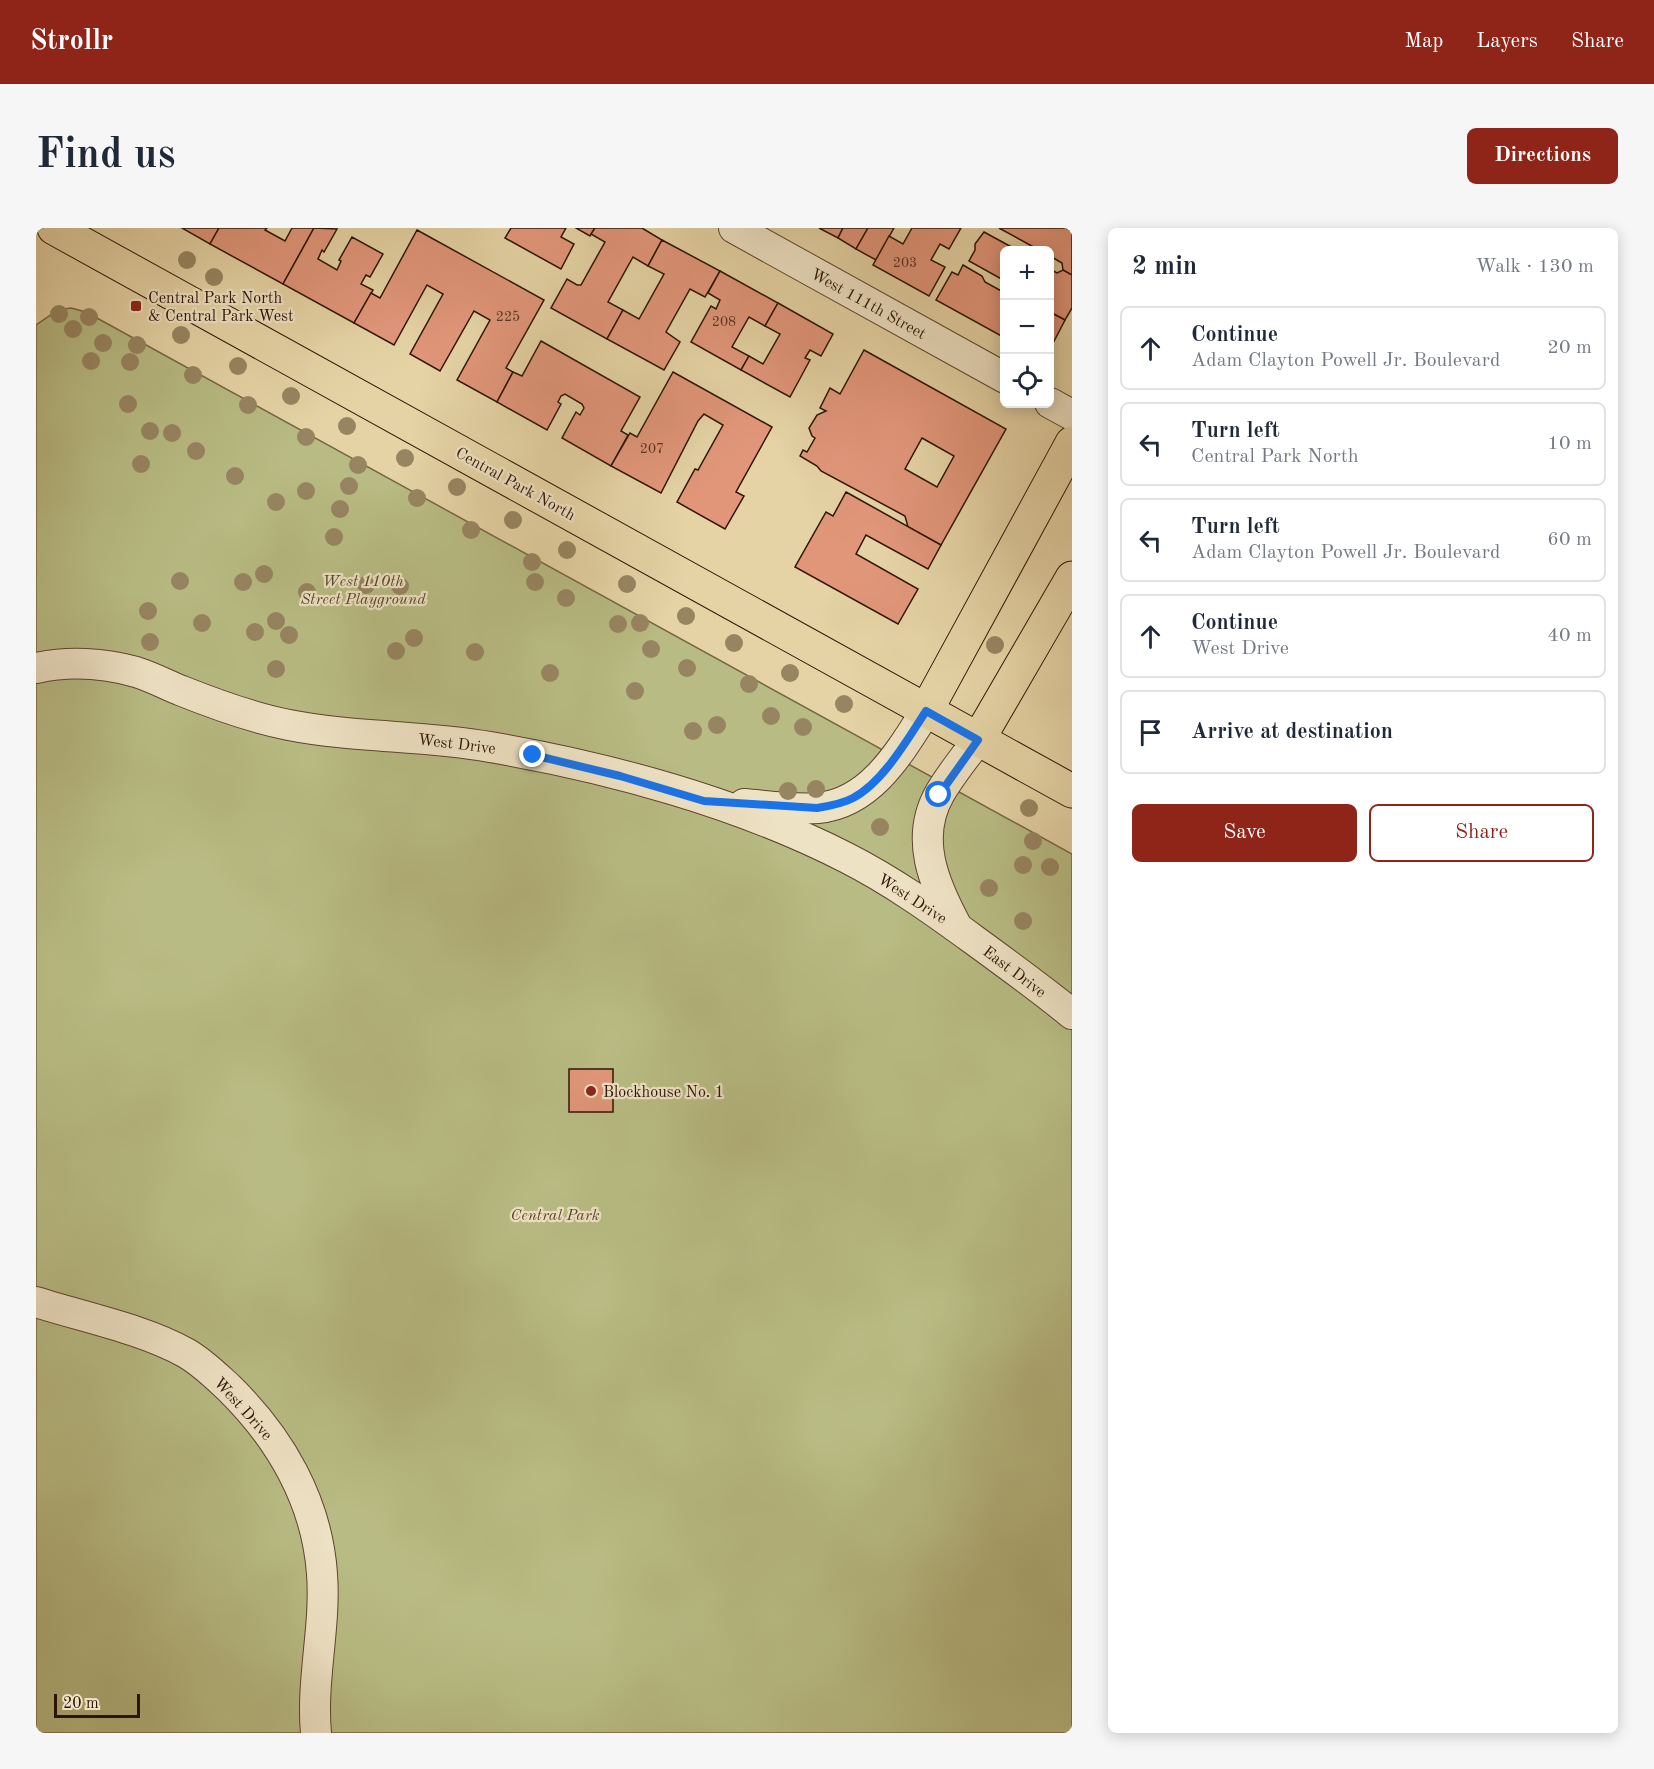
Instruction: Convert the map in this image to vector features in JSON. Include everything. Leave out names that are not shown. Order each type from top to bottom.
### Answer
[{"type":"main road","name":"Central Park North","points":[[54,228],[1072,791]]},
{"type":"main road","points":[[926,711],[1072,443]]},
{"type":"main road","points":[[978,740],[1072,578]]},
{"type":"street","name":"West 111th Street","points":[[734,228],[1000,375]]},
{"type":"street","points":[[1054,405],[1072,415]]},
{"type":"street","name":"West Drive","points":[[36,668],[80,664],[120,668],[234,710],[289,725],[456,741],[493,747],[620,776],[704,801],[774,826],[846,858],[897,887],[958,928]]},
{"type":"street","points":[[704,801],[804,809],[830,806],[853,798],[886,768],[926,711]]},
{"type":"street","points":[[958,928],[935,882],[930,865],[928,835],[939,795],[978,740]]},
{"type":"street","name":"East Drive","points":[[958,928],[1072,1014]]},
{"type":"street","name":"West Drive","points":[[36,1302],[130,1331],[187,1354],[204,1366],[240,1399],[270,1433],[300,1485],[319,1550],[323,1596],[316,1668],[316,1733]]},
{"type":"green space","name":"Central Park","points":[[71,308],[86,312],[1072,854],[1072,1733],[36,1733],[36,325],[58,310]]},
{"type":"building","points":[[182,228],[219,228],[210,244]]},
{"type":"building","points":[[219,228],[267,228],[265,230],[285,241],[292,228],[314,228],[283,284],[210,244]]},
{"type":"building","points":[[314,228],[337,229],[318,259],[337,270],[341,261],[339,260],[352,237],[383,254],[370,277],[366,275],[361,284],[373,290],[354,323],[283,284]]},
{"type":"building","points":[[511,228],[566,228],[561,237],[574,244],[561,269],[505,238]]},
{"type":"building","points":[[576,228],[595,228],[590,236]]},
{"type":"building","points":[[595,228],[642,228],[662,240],[648,266],[633,257],[608,302],[623,310],[607,339],[551,308],[567,279],[581,285],[605,242],[591,234]]},
{"type":"building","points":[[819,228],[843,228],[838,238]]},
{"type":"building","points":[[843,228],[868,228],[856,249],[838,238]]},
{"type":"building","points":[[868,228],[894,228],[876,260],[856,249]]},
{"type":"building","points":[[912,228],[961,228],[949,249],[940,244],[931,260],[945,267],[929,296],[873,265],[889,236],[903,244]]},
{"type":"building","points":[[999,228],[1066,228],[1072,231],[1072,275],[1063,270],[1062,263],[1054,258],[1054,246],[1032,246]]},
{"type":"building","points":[[417,230],[544,300],[506,368],[513,372],[497,402],[457,380],[490,320],[474,311],[440,371],[410,354],[443,294],[427,285],[394,345],[354,323],[371,293],[380,298]]},
{"type":"building","points":[[984,232],[1010,246],[1000,246],[1000,278],[969,261],[975,250],[975,244]]},
{"type":"building","points":[[662,240],[720,271],[705,297],[690,289],[666,332],[680,342],[664,370],[607,339],[623,310],[639,319],[664,274],[648,266]]},
{"type":"building","points":[[963,265],[1000,290],[1000,335],[936,300],[952,272],[958,275]]},
{"type":"building","points":[[1063,270],[1072,275],[1072,308],[1065,320],[1054,314],[1054,271],[1057,273]]},
{"type":"building","points":[[720,271],[778,303],[765,326],[749,317],[732,347],[749,356],[741,370],[691,342],[711,306],[716,309],[720,300],[708,293]]},
{"type":"building","points":[[778,303],[833,334],[821,356],[810,350],[805,358],[810,360],[790,397],[741,370],[749,356],[763,364],[780,334],[765,326]]},
{"type":"building","points":[[1054,314],[1065,320],[1054,341]]},
{"type":"building","points":[[541,341],[640,397],[621,431],[628,435],[611,466],[562,438],[576,412],[580,415],[584,408],[582,404],[565,394],[558,402],[561,404],[547,430],[497,402],[513,372],[522,376]]},
{"type":"building","points":[[864,350],[1006,429],[941,545],[908,527],[905,516],[821,471],[800,456],[803,450],[807,452],[815,438],[809,428],[817,415],[826,411],[820,408],[830,388],[840,394]],"holes":[[[922,438],[954,456],[937,487],[905,469]]]},
{"type":"building","points":[[673,372],[772,427],[736,492],[744,496],[725,529],[677,502],[723,425],[704,414],[698,421],[661,493],[611,466],[630,433],[637,437]]},
{"type":"building","points":[[846,492],[941,545],[928,569],[866,535],[856,554],[918,589],[898,624],[795,567],[826,512],[833,516]]},
{"type":"building","name":"Blockhouse No. 1","points":[[569,1069],[613,1069],[613,1112],[569,1112]]},
{"type":"place","name":"Central Park North & Central Park West","points":[[136,306]]},
{"type":"place","name":"Blockhouse No. 1","points":[[591,1091]]},
{"type":"route","points":[[533,755],[620,776],[704,801],[804,809],[817,808],[853,798],[871,784],[899,752],[926,711],[978,740],[939,795]]},
{"type":"park label","name":"West 110th Street Playground","points":[[363,589]]}]
